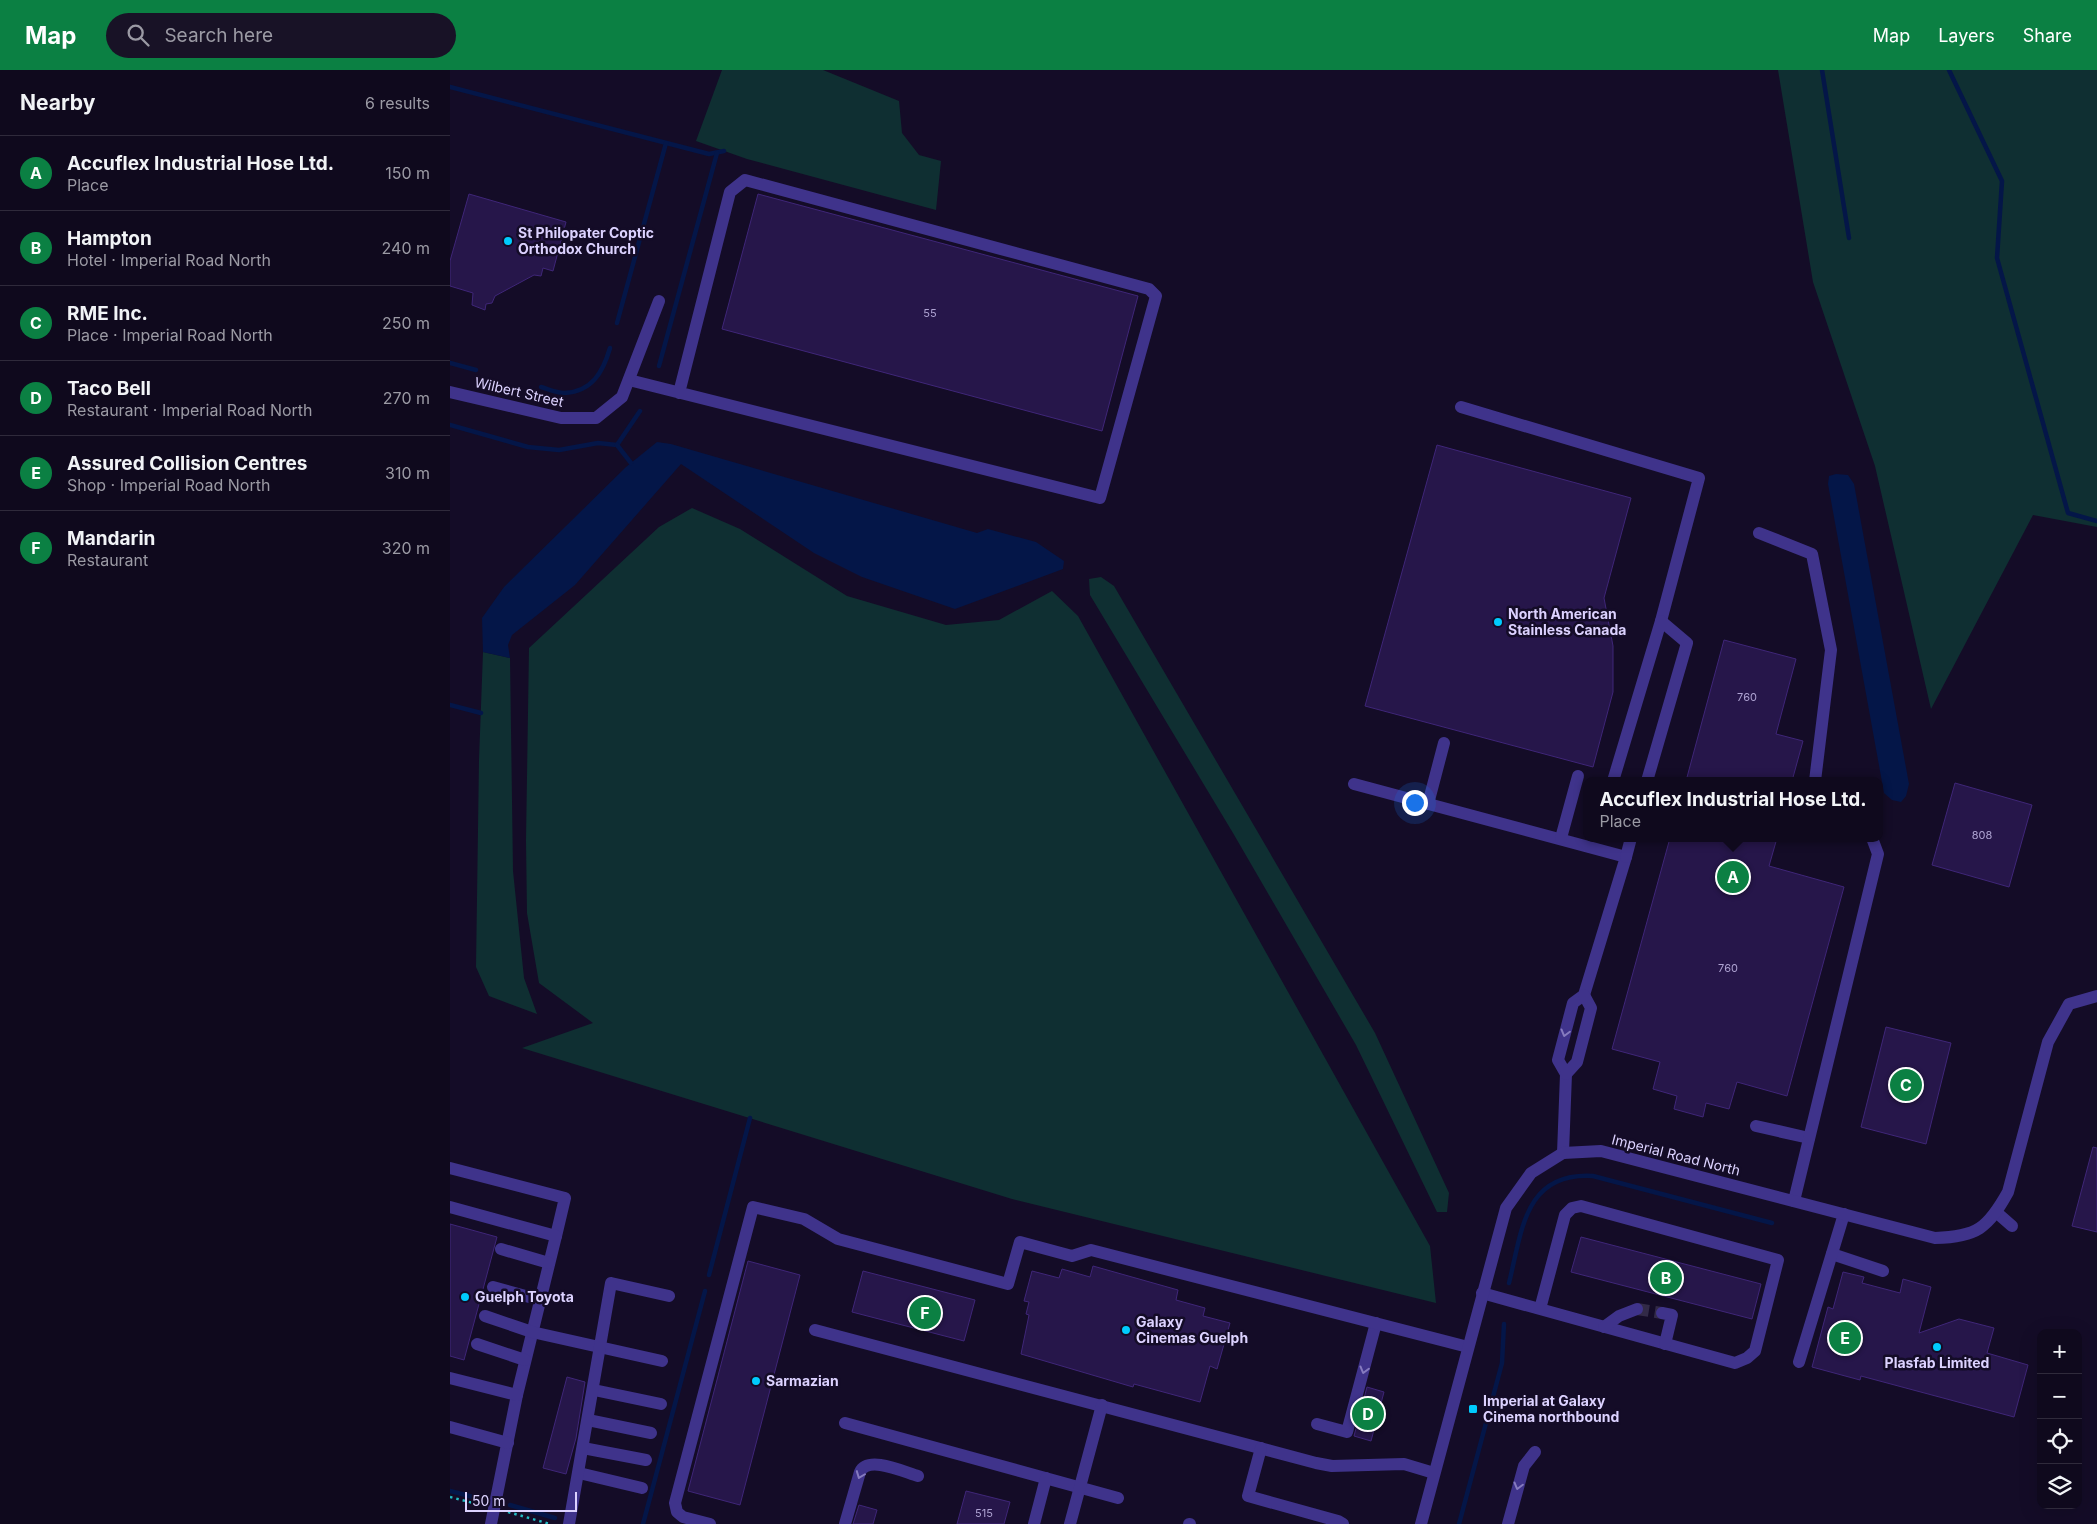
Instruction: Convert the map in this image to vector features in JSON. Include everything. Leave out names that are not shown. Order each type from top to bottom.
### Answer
[{"type":"street","points":[[629,380],[679,393],[1100,498],[1156,296],[1149,288],[745,180],[730,192],[679,393]]},
{"type":"street","name":"Wilbert Street","points":[[450,392],[561,418],[596,418],[622,397],[659,301]]},
{"type":"street","points":[[1461,407],[1699,478],[1661,621],[1614,777]]},
{"type":"street","points":[[1759,533],[1812,554],[1831,650],[1815,777]]},
{"type":"street","points":[[1648,777],[1686,643],[1661,621]]},
{"type":"street","points":[[1428,804],[1444,743]]},
{"type":"street","points":[[1561,838],[1578,776]]},
{"type":"street","points":[[1354,784],[1561,838],[1583,841]]},
{"type":"street","points":[[1421,1524],[1506,1208],[1531,1173],[1563,1153],[1566,1074],[1558,1060],[1573,1003],[1584,995],[1630,842]]},
{"type":"street","points":[[1794,1201],[1878,854],[1874,842]]},
{"type":"street","points":[[1595,843],[1626,857]]},
{"type":"street","points":[[1566,1074],[1577,1062],[1591,1008],[1584,995]]},
{"type":"street","name":"Imperial Road North","points":[[1563,1153],[1601,1152],[1935,1238],[1958,1237],[1980,1229],[1996,1212],[2008,1192],[2048,1042],[2069,1004],[2097,996]]},
{"type":"street","points":[[1756,1126],[1809,1138]]},
{"type":"street","points":[[450,1168],[565,1198],[517,1395],[491,1524]]},
{"type":"street","points":[[450,1206],[556,1236]]},
{"type":"street","points":[[1482,1293],[1735,1363],[1747,1358],[1755,1351],[1778,1260],[1581,1206],[1572,1208],[1565,1215],[1540,1309]]},
{"type":"street","points":[[710,1524],[682,1520],[677,1512],[675,1503],[753,1207],[804,1219],[838,1239],[1008,1284],[1020,1242],[1072,1256],[1091,1250],[1468,1347]]},
{"type":"street","points":[[1996,1212],[2012,1226]]},
{"type":"street","points":[[1800,1362],[1844,1214]]},
{"type":"street","points":[[501,1249],[549,1262]]},
{"type":"street","points":[[1832,1254],[1883,1271]]},
{"type":"street","points":[[569,1524],[594,1390],[611,1283],[668,1296]]},
{"type":"street","points":[[493,1287],[540,1300]]},
{"type":"street","points":[[1604,1327],[1619,1316],[1637,1309]]},
{"type":"street","points":[[1662,1313],[1672,1315],[1665,1344]]},
{"type":"street","points":[[485,1316],[532,1332],[662,1361]]},
{"type":"street","points":[[1317,1424],[1347,1432],[1376,1323]]},
{"type":"street","points":[[815,1330],[1332,1466],[1404,1464],[1434,1473]]},
{"type":"street","points":[[477,1344],[525,1360]]},
{"type":"street","points":[[450,1378],[517,1395]]},
{"type":"street","points":[[594,1390],[661,1404]]},
{"type":"street","points":[[1070,1524],[1102,1405]]},
{"type":"street","points":[[588,1420],[651,1433]]},
{"type":"street","points":[[845,1423],[1118,1498]]},
{"type":"street","points":[[450,1428],[508,1443]]},
{"type":"street","points":[[583,1448],[646,1460]]},
{"type":"street","points":[[1261,1448],[1248,1496],[1343,1524]]},
{"type":"street","points":[[1508,1524],[1524,1466],[1535,1452]]},
{"type":"street","points":[[846,1524],[860,1472],[865,1465],[874,1463],[918,1476]]},
{"type":"street","points":[[578,1473],[642,1488]]},
{"type":"street","points":[[1034,1524],[1046,1478]]},
{"type":"green space","points":[[722,70],[823,70],[899,101],[902,133],[919,155],[941,161],[936,210],[747,159],[696,141]]},
{"type":"green space","points":[[1778,70],[2097,70],[2097,527],[2033,515],[1931,709],[1875,466],[1813,282]]},
{"type":"green space","points":[[692,508],[740,529],[847,596],[946,625],[999,620],[1052,591],[1078,616],[1430,1246],[1436,1303],[1012,1199],[522,1048],[593,1023],[539,983],[527,913],[526,841],[529,648],[659,527]]},
{"type":"green space","points":[[1101,577],[1114,586],[1375,1033],[1449,1193],[1447,1212],[1437,1212],[1356,1045],[1233,833],[1090,595],[1089,579]]},
{"type":"green space","points":[[483,652],[510,658],[513,871],[524,978],[537,1014],[489,996],[476,967],[479,760]]},
{"type":"shaded area","points":[[657,442],[671,444],[977,533],[988,529],[1036,542],[1064,561],[1063,569],[955,609],[862,577],[814,553],[681,464],[575,585],[512,635],[508,645],[510,658],[483,652],[482,618],[504,587],[626,467]]},
{"type":"shaded area","points":[[1836,474],[1848,475],[1854,484],[1909,784],[1906,796],[1901,802],[1892,800],[1884,793],[1883,777],[1881,777],[1828,484],[1829,476]]},
{"type":"building","name":"St Philopater Coptic Orthodox Church","points":[[469,194],[566,222],[553,271],[543,268],[541,276],[534,275],[495,296],[492,303],[486,304],[485,310],[472,305],[473,293],[450,286],[450,261]]},
{"type":"building","points":[[758,194],[1138,296],[1102,431],[722,329]]},
{"type":"building","name":"North American Stainless Canada","points":[[1437,445],[1631,498],[1604,598],[1613,646],[1613,692],[1593,767],[1365,706]]},
{"type":"building","points":[[1724,640],[1796,659],[1776,734],[1803,741],[1793,777],[1687,777]]},
{"type":"building","points":[[1955,783],[2032,805],[2009,887],[1932,865]]},
{"type":"building","points":[[1669,842],[1776,842],[1769,866],[1844,887],[1787,1096],[1737,1082],[1729,1109],[1706,1103],[1703,1117],[1674,1109],[1677,1096],[1653,1089],[1660,1062],[1612,1049]]},
{"type":"building","points":[[1886,1027],[1951,1043],[1926,1144],[1861,1127]]},
{"type":"building","points":[[2093,1147],[2097,1148],[2097,1232],[2072,1226]]},
{"type":"building","name":"Guelph Toyota","points":[[450,1224],[497,1237],[464,1360],[450,1356]]},
{"type":"building","points":[[1581,1237],[1761,1284],[1752,1319],[1571,1272]]},
{"type":"building","points":[[748,1261],[800,1275],[740,1505],[688,1491]]},
{"type":"building","name":"Galaxy Cinemas Guelph","points":[[1093,1266],[1178,1290],[1176,1300],[1205,1308],[1203,1316],[1230,1323],[1217,1369],[1210,1366],[1200,1402],[1134,1384],[1133,1387],[1021,1354],[1029,1315],[1026,1314],[1029,1302],[1024,1301],[1032,1271],[1059,1278],[1062,1269],[1090,1277]]},
{"type":"building","points":[[863,1271],[975,1300],[964,1341],[852,1312]]},
{"type":"building","name":"Plasfab Limited","points":[[1843,1272],[1864,1277],[1862,1283],[1900,1293],[1903,1279],[1931,1287],[1919,1333],[1959,1319],[1994,1328],[1987,1353],[2028,1365],[2014,1417],[1861,1376],[1860,1380],[1812,1367],[1828,1307],[1833,1309]]},
{"type":"building","points":[[567,1377],[585,1382],[576,1438],[566,1474],[543,1468]]},
{"type":"building","points":[[1367,1387],[1384,1392],[1371,1441],[1354,1436]]},
{"type":"building","points":[[966,1491],[1010,1502],[1004,1524],[957,1524]]},
{"type":"building","points":[[859,1505],[877,1510],[873,1524],[853,1524]]},
{"type":"waterway","points":[[1822,70],[1849,238]]},
{"type":"waterway","points":[[1949,70],[2002,181],[1997,258],[2068,513],[2097,521]]},
{"type":"waterway","points":[[450,87],[709,154],[724,151]]},
{"type":"waterway","points":[[617,323],[666,143]]},
{"type":"waterway","points":[[659,366],[717,153]]},
{"type":"waterway","points":[[541,387],[564,393],[582,389],[589,385],[600,373],[610,348]]},
{"type":"waterway","points":[[450,363],[476,370]]},
{"type":"waterway","points":[[450,425],[528,447],[559,450],[598,443],[617,445],[640,411]]},
{"type":"waterway","points":[[617,445],[631,463]]},
{"type":"waterway","points":[[450,705],[481,713]]},
{"type":"waterway","points":[[709,1275],[750,1118]]},
{"type":"waterway","points":[[1509,1283],[1523,1225],[1530,1208],[1540,1194],[1553,1184],[1570,1177],[1593,1176],[1772,1223]]},
{"type":"waterway","points":[[643,1524],[705,1291]]},
{"type":"waterway","points":[[1459,1524],[1502,1363],[1504,1324]]},
{"type":"waterway","points":[[450,1491],[481,1499]]},
{"type":"waterway","points":[[510,1505],[555,1518]]},
{"type":"tunnel","points":[[1637,1309],[1662,1313]]},
{"type":"place","name":"St Philopater Coptic Orthodox Church","points":[[508,241]]},
{"type":"place","name":"North American Stainless Canada","points":[[1498,622]]},
{"type":"place","name":"Accuflex Industrial Hose Ltd.","points":[[1733,877]]},
{"type":"place","name":"RME Inc.","points":[[1906,1085]]},
{"type":"place","name":"Hampton","points":[[1666,1278]]},
{"type":"place","name":"Guelph Toyota","points":[[465,1297]]},
{"type":"place","name":"Mandarin","points":[[925,1313]]},
{"type":"place","name":"Galaxy Cinemas Guelph","points":[[1126,1330]]},
{"type":"place","name":"Assured Collision Centres","points":[[1845,1338]]},
{"type":"place","name":"Plasfab Limited","points":[[1937,1347]]},
{"type":"place","name":"Sarmazian","points":[[756,1381]]},
{"type":"place","name":"Imperial at Galaxy Cinema northbound","points":[[1473,1409]]},
{"type":"place","name":"Taco Bell","points":[[1368,1414]]}]
